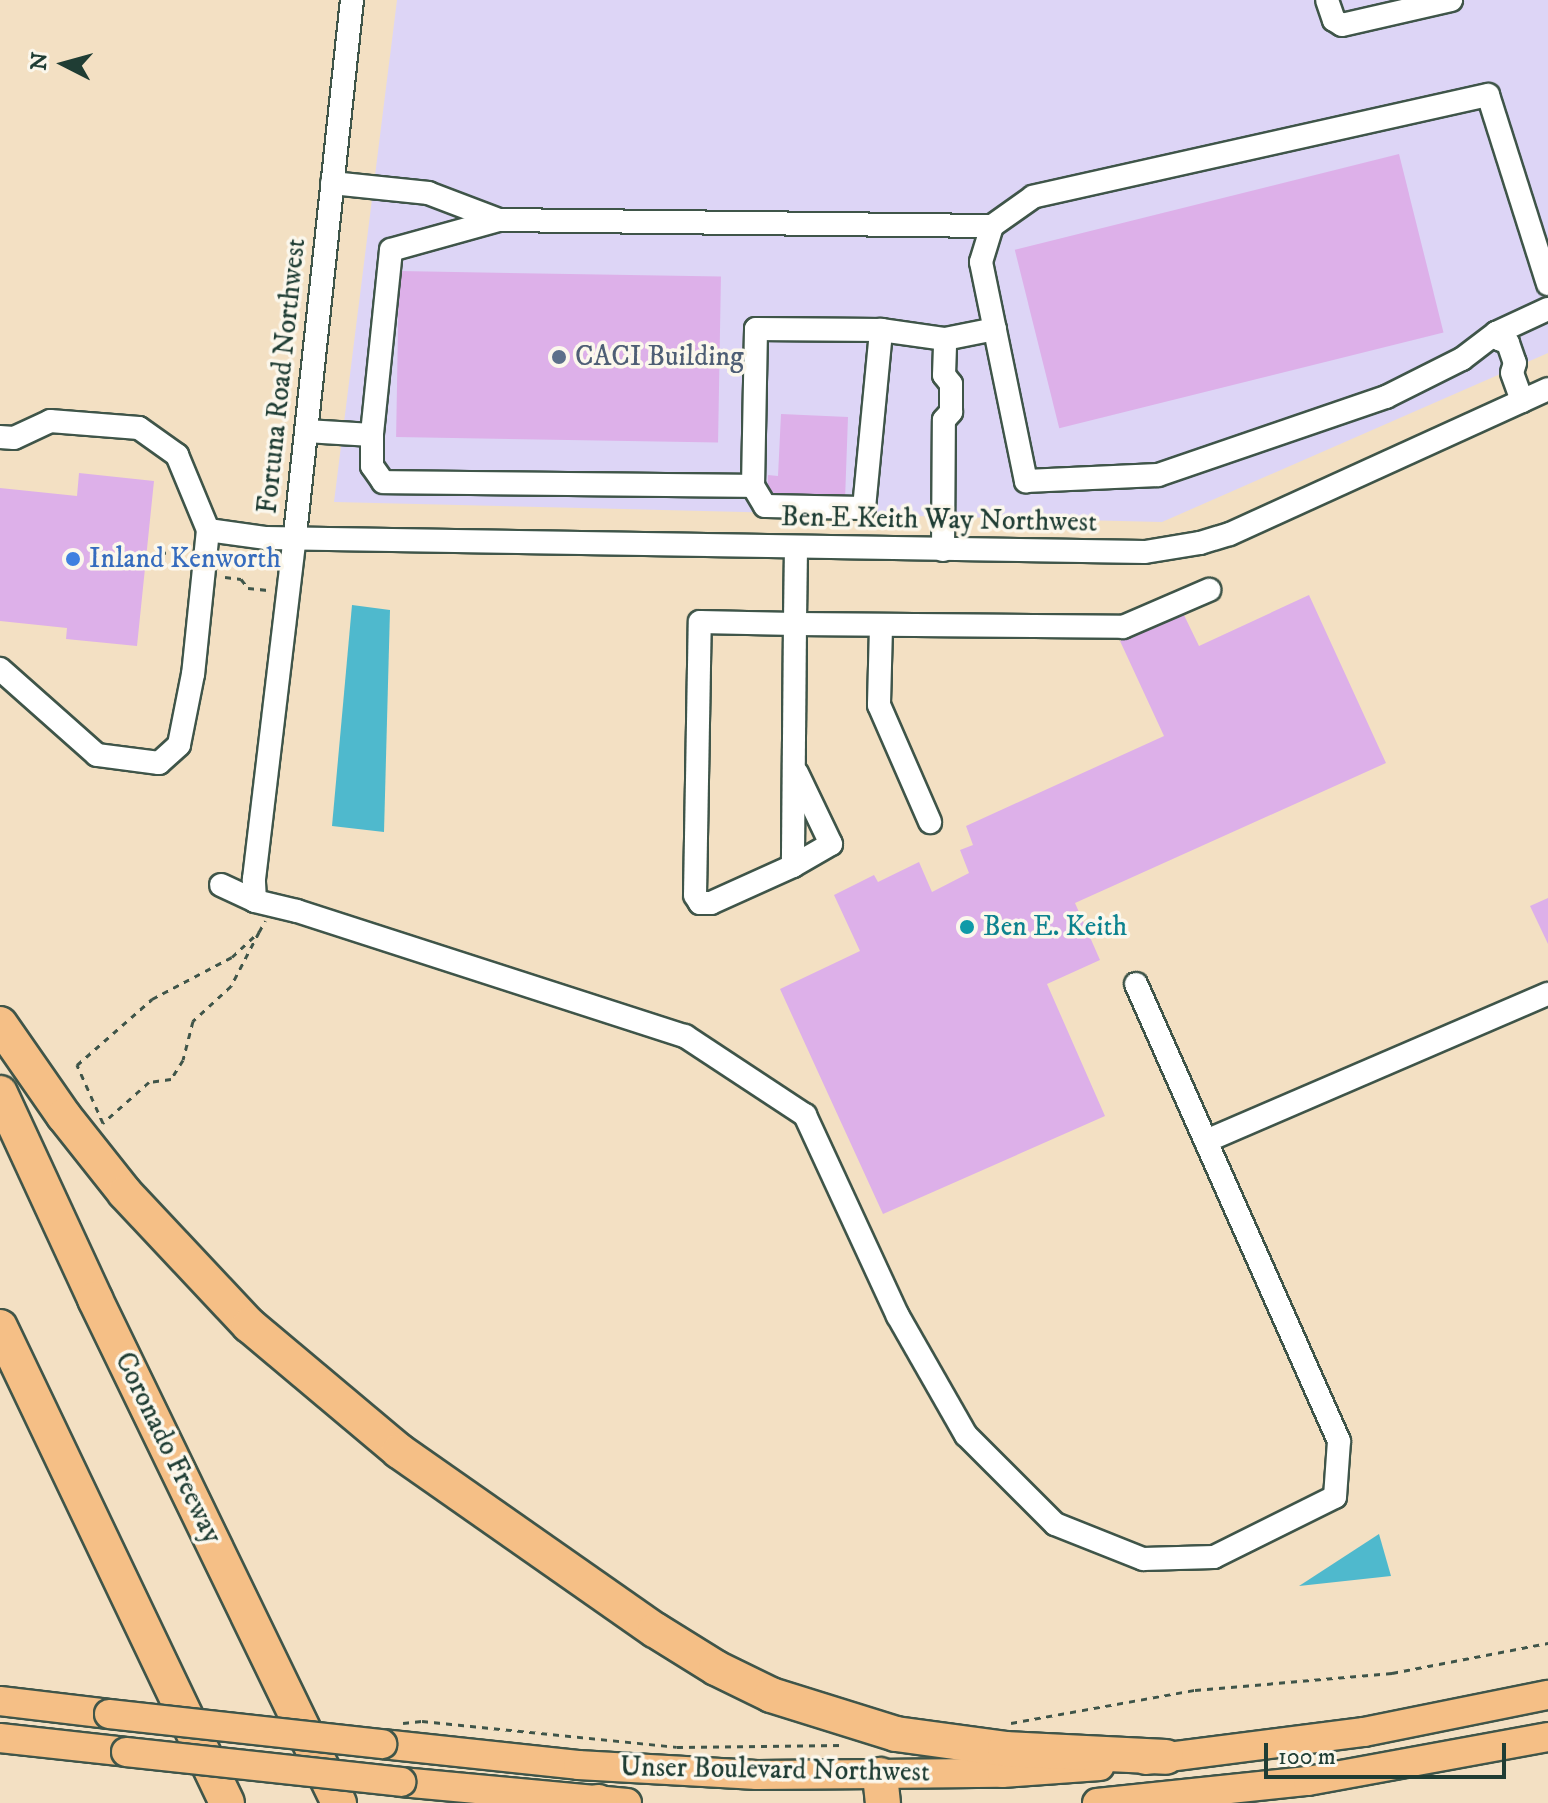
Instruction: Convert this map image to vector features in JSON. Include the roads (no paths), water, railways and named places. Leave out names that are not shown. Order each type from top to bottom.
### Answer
[{"type":"highway","points":[[0,1024],[64,1116],[125,1193],[249,1325],[399,1451],[655,1630],[716,1668],[771,1695],[896,1734],[1005,1749],[1166,1757]]},
{"type":"highway","name":"Coronado Freeway","points":[[0,1093],[95,1299],[339,1803]]},
{"type":"highway","points":[[0,1327],[227,1803]]},
{"type":"main road","name":"Unser Boulevard Northwest","points":[[0,1701],[109,1714],[389,1734],[578,1765],[757,1775],[882,1789],[1364,1732],[1548,1695]]},
{"type":"main road","points":[[1097,1803],[1308,1781],[1548,1737]]},
{"type":"main road","name":"Unser Boulevard Northwest","points":[[0,1738],[599,1803],[627,1803]]},
{"type":"street","name":"Fortuna Road Northwest","points":[[255,901],[254,879],[295,535],[352,0]]},
{"type":"street","points":[[1327,0],[1334,20],[1342,25],[1451,0]]},
{"type":"street","points":[[753,486],[383,482],[372,466],[372,435],[391,250],[499,220],[992,226],[1033,197],[1488,95],[1548,284]]},
{"type":"street","points":[[332,183],[428,193],[499,220]]},
{"type":"street","points":[[992,226],[981,262],[1026,481],[1158,475],[1386,397],[1462,359],[1548,309]]},
{"type":"street","points":[[881,330],[864,508],[765,506],[753,486],[756,329],[881,330],[945,339],[995,329]]},
{"type":"street","points":[[1498,336],[1508,343],[1515,363],[1512,373],[1522,401]]},
{"type":"street","points":[[943,550],[944,420],[951,412],[951,384],[944,375],[945,339]]},
{"type":"street","name":"Ben E Keith Way Northwest","points":[[208,530],[266,538],[295,535],[796,548],[1145,552],[1200,543],[1230,534],[1548,389]]},
{"type":"street","points":[[0,437],[14,438],[50,421],[139,428],[177,455],[208,530],[193,674],[179,745],[159,763],[97,755],[0,669]]},
{"type":"street","points":[[306,431],[372,435]]},
{"type":"street","points":[[793,866],[796,548]]},
{"type":"street","points":[[794,765],[831,844],[793,866],[711,903],[700,903],[695,895],[700,622],[881,627],[1123,627],[1209,590]]},
{"type":"street","points":[[881,627],[879,705],[930,822]]},
{"type":"street","points":[[221,885],[255,901],[297,911],[685,1036],[805,1115],[898,1316],[966,1435],[1055,1524],[1143,1559],[1214,1557],[1335,1497],[1339,1441],[1136,984]]},
{"type":"street","points":[[1206,1141],[1548,994]]},
{"type":"water","points":[[352,605],[390,610],[384,832],[332,826]]},
{"type":"water","points":[[1379,1534],[1391,1576],[1299,1586]]},
{"type":"place","name":"CACI Building","points":[[559,357]]},
{"type":"place","name":"Inland Kenworth","points":[[73,559]]},
{"type":"place","name":"Ben E. Keith","points":[[967,927]]}]
